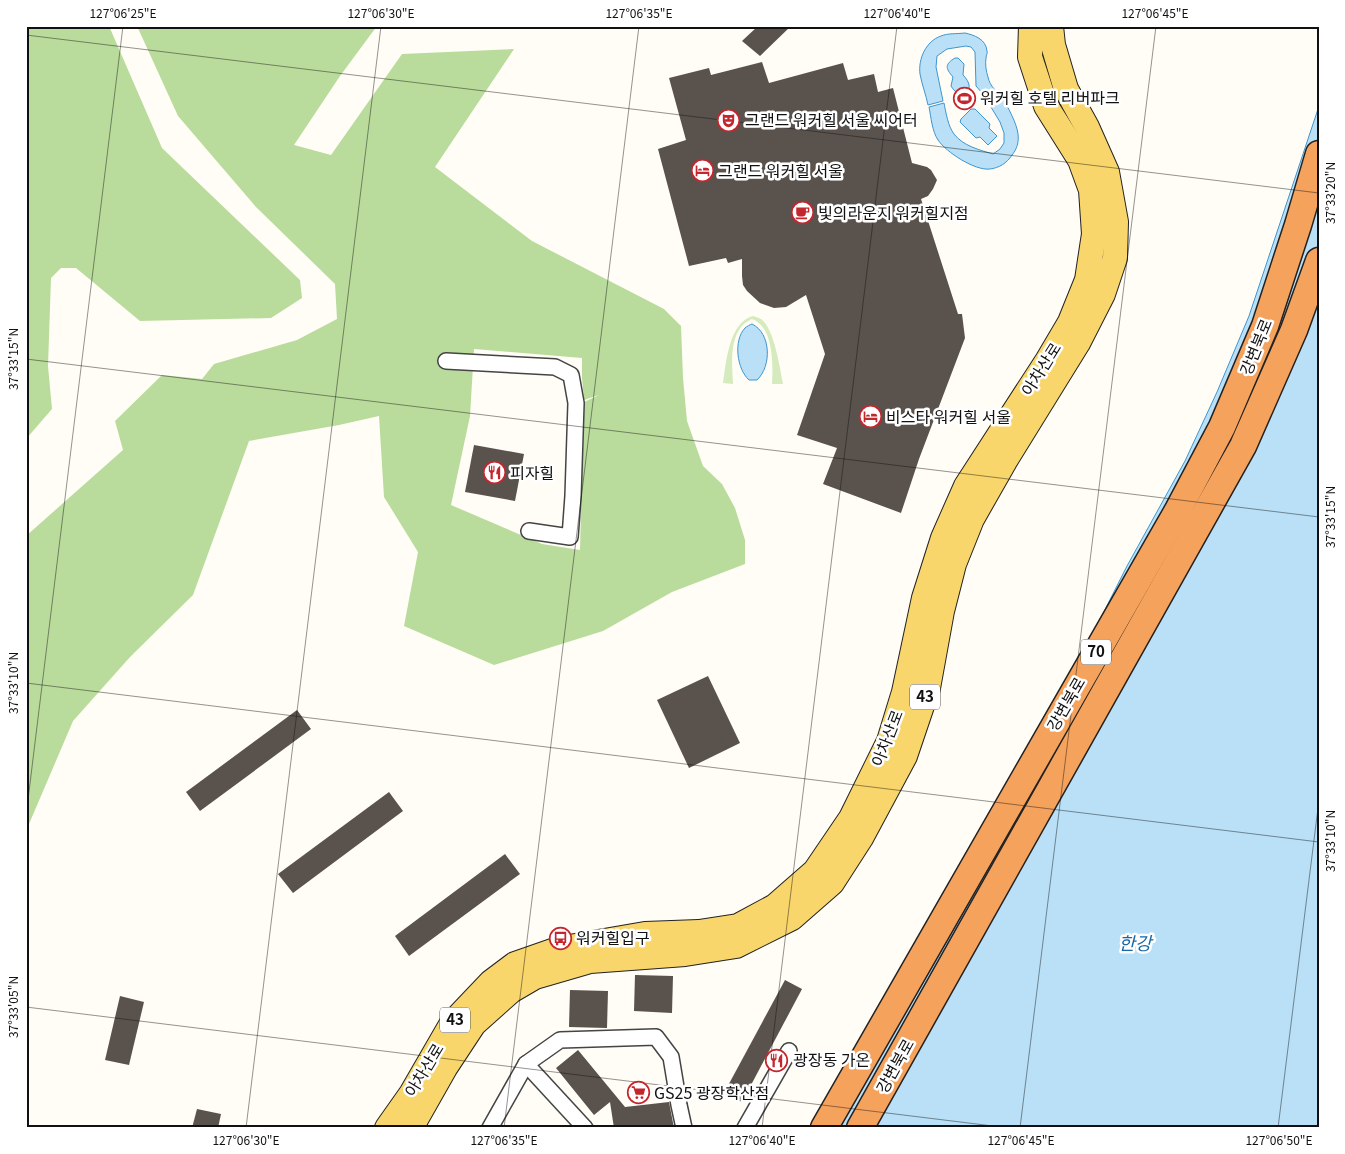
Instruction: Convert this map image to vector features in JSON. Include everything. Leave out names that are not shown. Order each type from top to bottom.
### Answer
[{"type":"highway","name":"강변북로","points":[[824,1128],[1172,520],[1222,427],[1265,326],[1319,154]]},
{"type":"highway","name":"강변북로","points":[[860,1128],[1243,446],[1294,330],[1319,261]]},
{"type":"main road","name":"아차산로","points":[[387,1128],[411,1094],[452,1023],[491,982],[515,964],[558,949],[645,934],[699,932],[738,926],[775,906],[815,871],[851,818],[889,741],[904,692],[924,598],[943,538],[966,486],[1047,361],[1070,322],[1088,280],[1094,234],[1091,190],[1080,160],[1046,106],[1030,57],[1031,26]]},
{"type":"main road","name":"아차산로","points":[[411,1128],[445,1068],[474,1024],[511,992],[535,977],[590,961],[686,954],[736,946],[792,918],[832,883],[861,838],[905,756],[928,688],[942,611],[954,564],[972,519],[1005,461],[1078,344],[1103,294],[1115,258],[1116,222],[1107,172],[1087,127],[1066,89],[1053,46],[1051,26]]},
{"type":"street","points":[[446,361],[555,367],[571,375],[576,404],[570,537],[529,530]]},
{"type":"street","points":[[490,1128],[526,1064],[560,1040],[656,1037],[671,1057],[684,1128]]},
{"type":"street","points":[[745,1128],[789,1051]]},
{"type":"street","points":[[526,1064],[585,1128]]},
{"type":"green space","points":[[26,26],[109,26],[162,148],[300,280],[302,298],[271,318],[140,321],[76,268],[61,268],[51,278],[48,366],[52,409],[26,439]]},
{"type":"green space","points":[[137,26],[377,26],[340,76],[294,145],[331,155],[402,54],[514,49],[435,167],[532,241],[664,309],[681,326],[687,421],[703,466],[722,484],[735,508],[745,540],[745,564],[672,592],[603,631],[494,665],[404,626],[418,552],[384,497],[379,416],[249,441],[193,595],[130,657],[73,721],[26,831],[26,536],[123,450],[115,421],[162,375],[202,379],[214,364],[297,340],[337,319],[335,284],[256,207],[178,116]],"holes":[[[474,349],[582,358],[584,400],[599,395],[580,404],[582,473],[580,550],[542,544],[451,505],[470,416]]]},
{"type":"green space","points":[[753,316],[761,319],[770,331],[776,349],[783,384],[772,384],[772,358],[768,338],[765,330],[752,319],[744,324],[735,338],[732,357],[733,384],[723,383],[727,355],[734,335],[745,320]]},
{"type":"water","points":[[965,33],[976,36],[984,43],[987,52],[986,65],[989,80],[1005,102],[1017,130],[1018,143],[1014,153],[1005,163],[990,169],[977,167],[961,160],[942,145],[933,128],[929,107],[944,103],[950,127],[962,142],[993,154],[1000,149],[1004,143],[1004,133],[1000,122],[976,86],[975,52],[971,47],[966,46],[947,49],[937,56],[936,67],[943,101],[928,105],[921,78],[920,62],[927,46],[936,38],[944,35]]},
{"type":"water","points":[[955,58],[958,58],[964,64],[963,75],[969,86],[969,90],[963,94],[955,91],[951,86],[953,77],[947,66]]},
{"type":"water","name":"한강","points":[[1319,106],[1319,1128],[822,1128],[1075,669],[1127,566],[1185,461],[1249,316]]},
{"type":"water","points":[[971,109],[975,109],[990,124],[989,128],[997,136],[988,145],[980,137],[976,138],[960,122]]},
{"type":"water","points":[[752,324],[763,335],[767,350],[765,367],[757,380],[749,380],[745,375],[738,355],[741,334],[745,328]]},
{"type":"building","points":[[758,26],[791,26],[760,56],[742,41]]},
{"type":"building","points":[[762,62],[769,83],[843,63],[848,80],[874,74],[878,92],[893,88],[912,163],[927,167],[937,180],[928,196],[921,199],[958,314],[962,314],[965,338],[919,459],[901,513],[823,484],[837,448],[797,435],[825,354],[806,295],[786,307],[774,308],[760,303],[743,285],[742,259],[728,263],[726,258],[689,266],[658,149],[686,140],[669,78],[709,68],[711,75]]},
{"type":"building","points":[[474,445],[524,454],[515,501],[465,492]]},
{"type":"building","points":[[708,676],[740,743],[689,768],[657,700]]},
{"type":"building","points":[[297,710],[311,729],[200,811],[186,792]]},
{"type":"building","points":[[389,792],[403,811],[293,893],[278,874]]},
{"type":"building","points":[[505,854],[520,874],[409,956],[395,936]]},
{"type":"building","points":[[635,975],[673,976],[672,1013],[634,1011]]},
{"type":"building","points":[[785,980],[802,989],[742,1102],[724,1093]]},
{"type":"building","points":[[570,990],[608,991],[607,1028],[569,1027]]},
{"type":"building","points":[[120,996],[144,1002],[129,1065],[105,1060]]},
{"type":"building","points":[[578,1050],[625,1107],[669,1102],[674,1128],[614,1128],[610,1102],[594,1115],[556,1068]]},
{"type":"building","points":[[197,1109],[221,1114],[218,1128],[192,1128]]},
{"type":"place","name":"워커힐 호텔 리버파크","points":[[964,98]]},
{"type":"place","name":"그랜드 워커힐 서울 씨어터","points":[[729,120]]},
{"type":"place","name":"그랜드 워커힐 서울","points":[[702,171]]},
{"type":"place","name":"빛의라운지 워커힐지점","points":[[802,213]]},
{"type":"place","name":"비스타 워커힐 서울","points":[[870,417]]},
{"type":"place","name":"피자힐","points":[[494,473]]},
{"type":"place","name":"워커힐입구","points":[[560,938]]},
{"type":"place","name":"광장동 가온","points":[[777,1060]]},
{"type":"place","name":"GS25 광장학산점","points":[[638,1093]]}]
